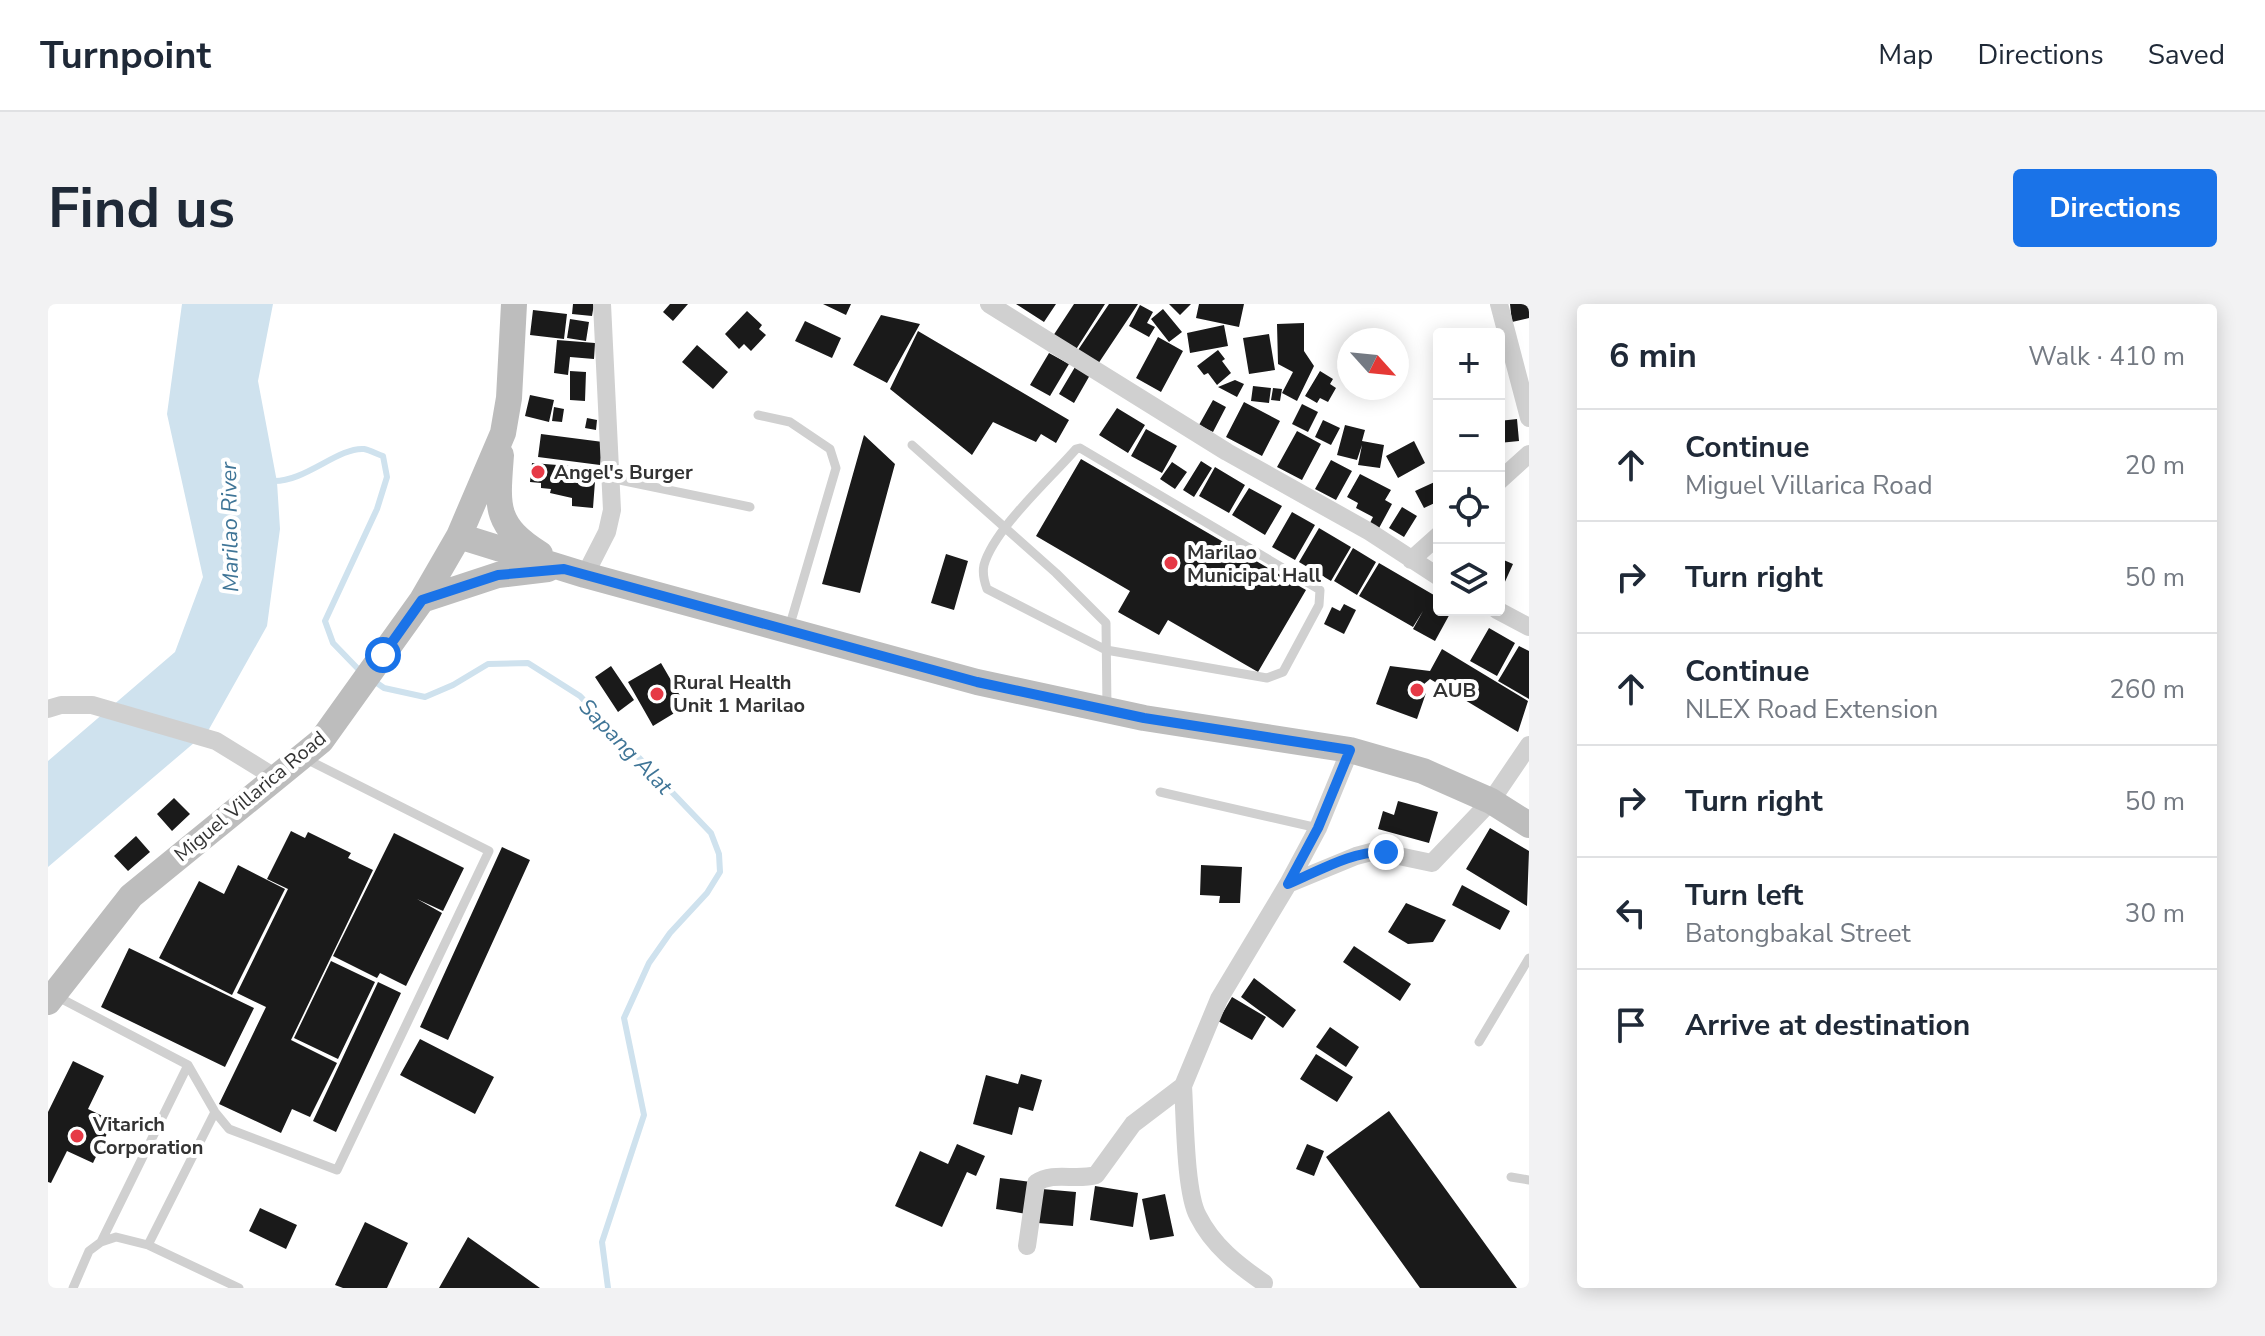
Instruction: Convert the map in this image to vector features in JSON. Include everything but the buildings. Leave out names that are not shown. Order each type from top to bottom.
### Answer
[{"type":"main road","name":"Miguel Villarica Road","points":[[50,998],[131,896],[321,741],[422,600],[459,536],[503,433],[509,398],[514,304]]},
{"type":"main road","points":[[503,433],[499,486],[503,522],[523,543],[574,572]]},
{"type":"main road","points":[[459,536],[574,572],[977,682],[1107,711],[1350,750],[1423,771],[1491,801],[1529,825]]},
{"type":"main road","points":[[422,600],[498,575],[574,572]]},
{"type":"street","points":[[574,572],[607,532],[612,510],[602,304]]},
{"type":"street","points":[[989,304],[1227,452],[1370,532],[1433,573]]},
{"type":"street","points":[[1499,304],[1529,418]]},
{"type":"street","points":[[1505,476],[1529,454]]},
{"type":"street","points":[[1411,560],[1433,540]]},
{"type":"street","points":[[1505,614],[1529,627]]},
{"type":"street","points":[[48,709],[61,705],[92,705],[216,741],[276,778]]},
{"type":"street","points":[[1288,884],[1375,851],[1432,863],[1491,801],[1529,745]]},
{"type":"street","points":[[1264,1283],[1235,1263],[1212,1239],[1196,1214],[1183,1086],[1219,999],[1318,828],[1350,750]]},
{"type":"street","points":[[1027,1246],[1036,1183],[1046,1177],[1096,1175],[1133,1124],[1183,1086]]},
{"type":"lane","points":[[758,415],[790,422],[830,449],[836,468],[788,631]]},
{"type":"lane","points":[[912,445],[1056,573],[1106,623],[1107,711]]},
{"type":"lane","points":[[1080,448],[1320,590],[1319,605],[1283,672],[1267,678],[1106,650],[987,589],[983,576],[984,564],[1005,528],[1080,448]]},
{"type":"lane","points":[[610,478],[750,507]]},
{"type":"lane","points":[[50,998],[74,1003],[188,1065],[215,1112],[229,1129],[337,1170],[489,851],[302,756]]},
{"type":"lane","points":[[1160,792],[1318,828]]},
{"type":"lane","points":[[1479,1042],[1529,958]]},
{"type":"lane","points":[[101,1242],[188,1065]]},
{"type":"lane","points":[[148,1245],[215,1112]]},
{"type":"lane","points":[[1511,1177],[1529,1180]]},
{"type":"lane","points":[[73,1288],[89,1251],[101,1242],[116,1237],[148,1245],[239,1288]]},
{"type":"water","name":"Marilao River","points":[[182,304],[273,304],[258,381],[277,482],[280,529],[267,626],[208,731],[48,867],[48,761],[175,652],[203,577],[167,414]]},
{"type":"waterway","name":"Sapang Alat","points":[[272,481],[296,477],[354,450],[364,449],[383,456],[387,477],[377,509],[325,621],[333,643],[362,673]]},
{"type":"waterway","name":"Sapang Alat","points":[[374,681],[384,688],[425,697],[488,664],[528,663],[580,696],[711,833],[719,854],[720,872],[707,893],[670,933],[649,963],[624,1018],[644,1115],[602,1242],[608,1288]]},
{"type":"place","name":"Angel's Burger","points":[[538,472]]},
{"type":"place","name":"Marilao Municipal Hall","points":[[1171,563]]},
{"type":"place","name":"AUB","points":[[1417,690]]},
{"type":"place","name":"Rural Health Unit 1 Marilao","points":[[657,694]]},
{"type":"place","name":"Vitarich Corporation","points":[[77,1136]]},
{"type":"route","points":[[383,655],[422,600],[498,575],[564,569],[977,682],[1144,718],[1350,750],[1318,828],[1288,884],[1356,856],[1375,851],[1386,852]]}]
